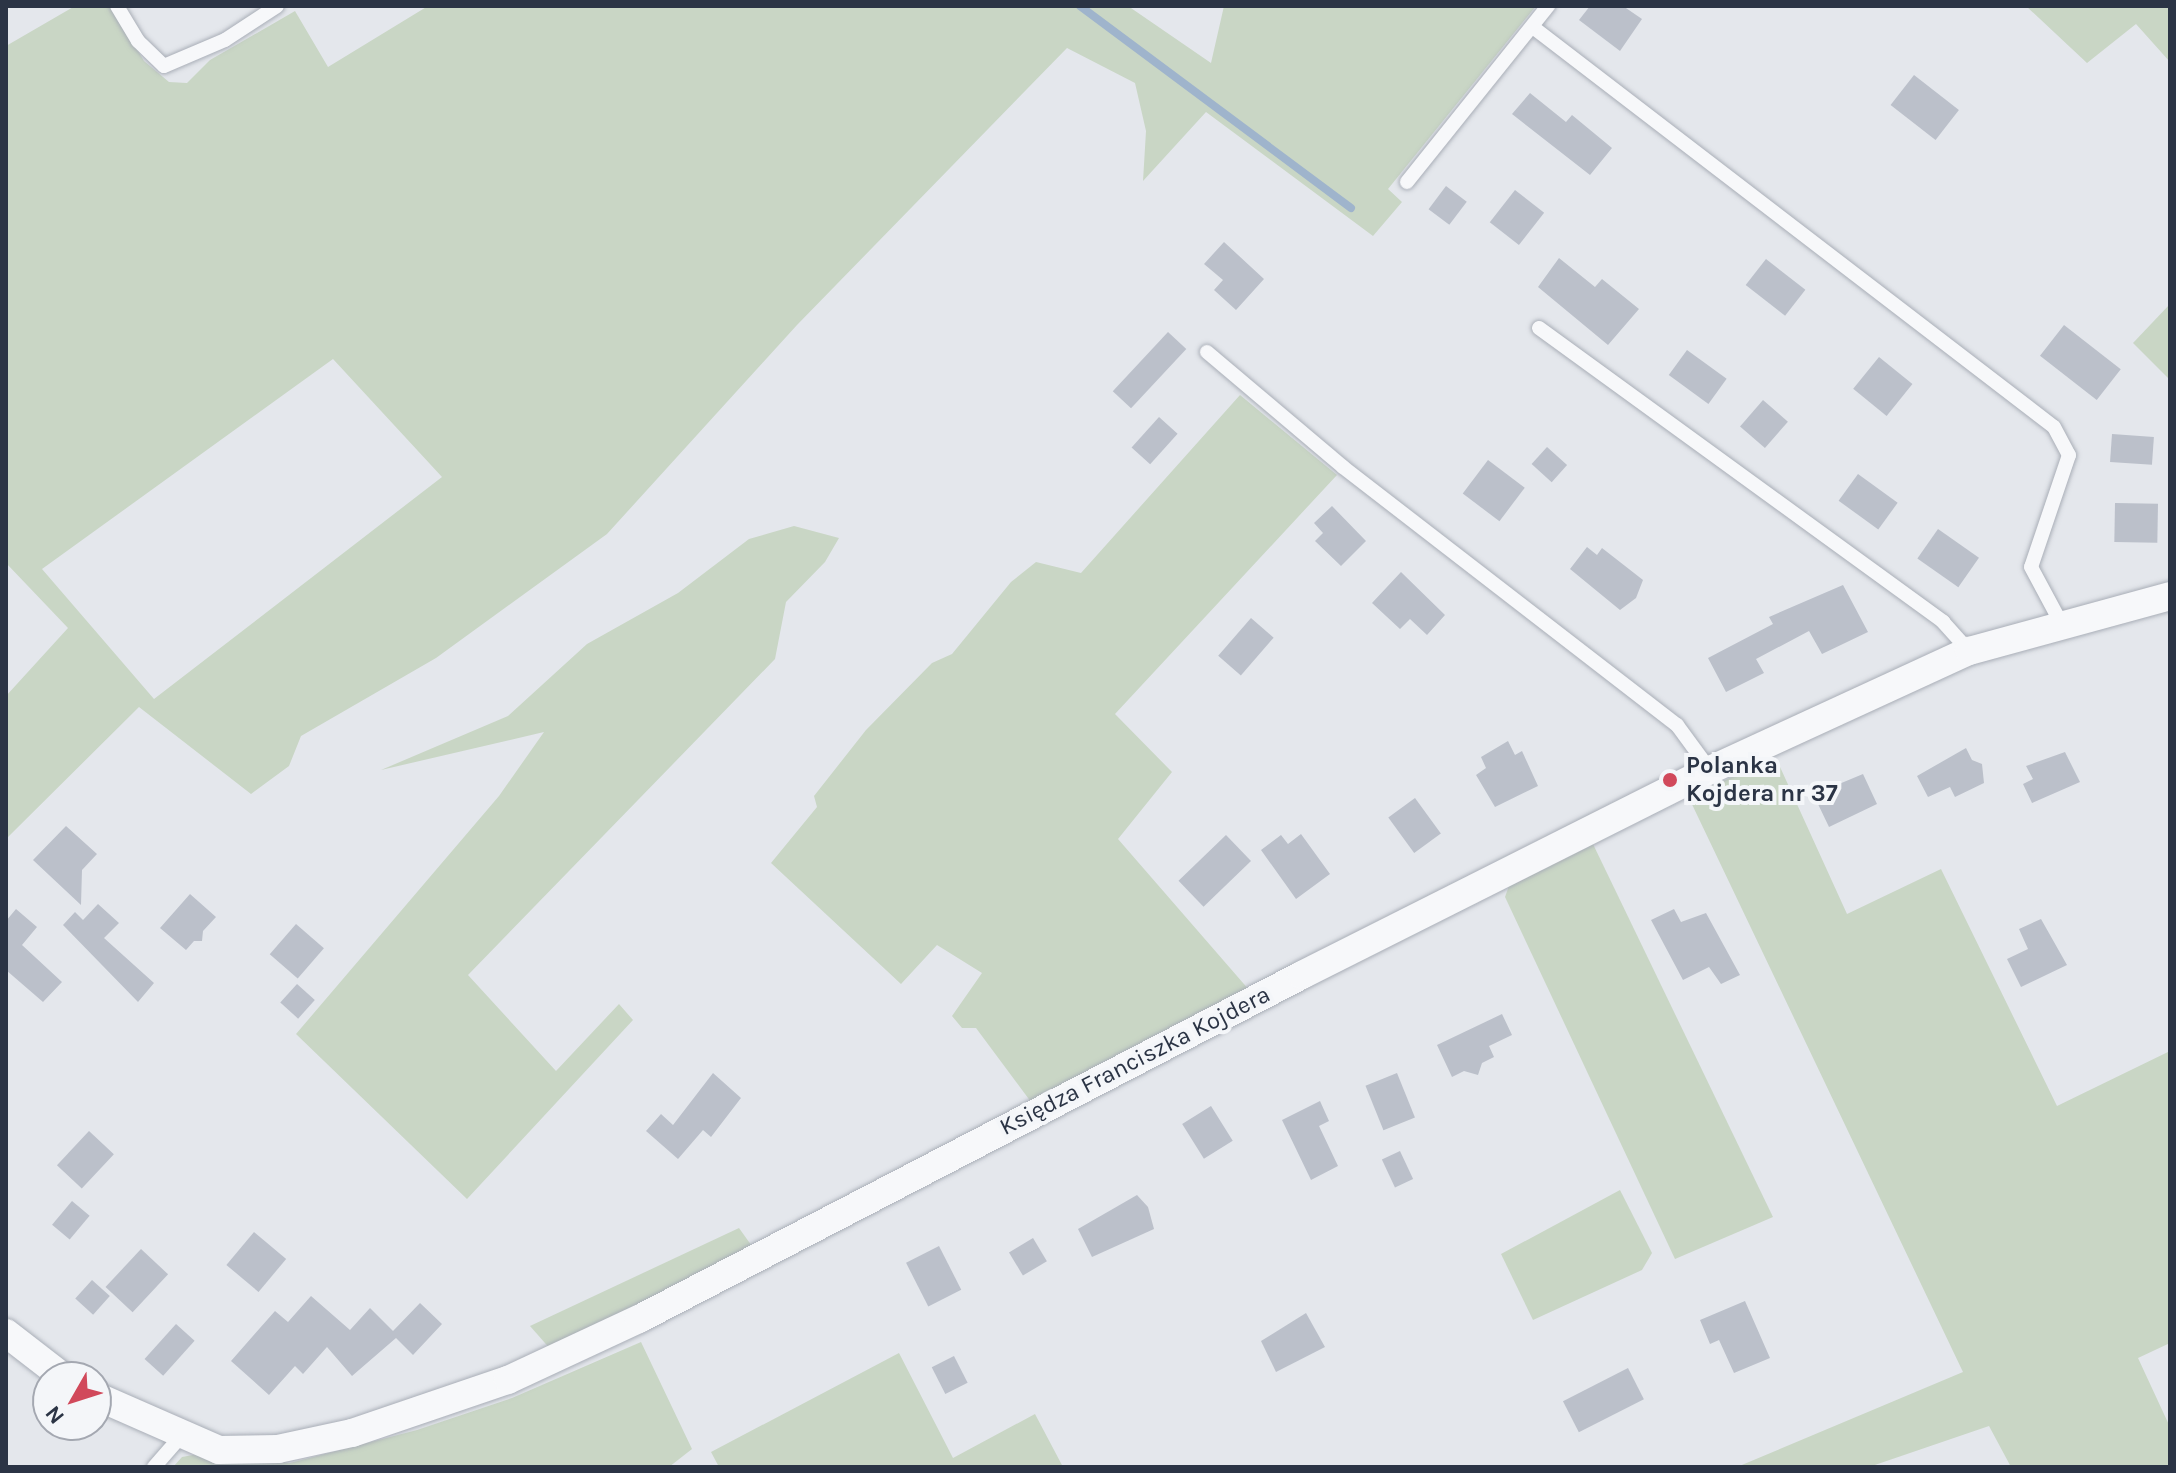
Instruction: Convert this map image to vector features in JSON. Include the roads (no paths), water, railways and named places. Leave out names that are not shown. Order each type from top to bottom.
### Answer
[{"type":"street","name":"Księdza Franciszka Kojdera","points":[[112,1403],[219,1450],[278,1449],[352,1433],[508,1380],[639,1319],[1315,968],[1710,770],[1969,651],[2061,623],[2170,596]]},
{"type":"street","points":[[6,1333],[42,1361]]},
{"type":"lane","points":[[117,6],[138,41],[164,66],[225,40],[277,6]]},
{"type":"lane","points":[[1407,182],[1534,28],[1548,6]]},
{"type":"lane","points":[[1534,28],[2054,427],[2069,455],[2031,567],[2061,623]]},
{"type":"lane","points":[[1539,328],[1943,622],[1969,651]]},
{"type":"lane","points":[[1207,352],[1343,467],[1666,716],[1710,770]]},
{"type":"lane","points":[[154,1467],[182,1435]]},
{"type":"waterway","points":[[1080,6],[1351,208]]},
{"type":"place","name":"Polanka Kojdera nr 37","points":[[1670,780]]}]
